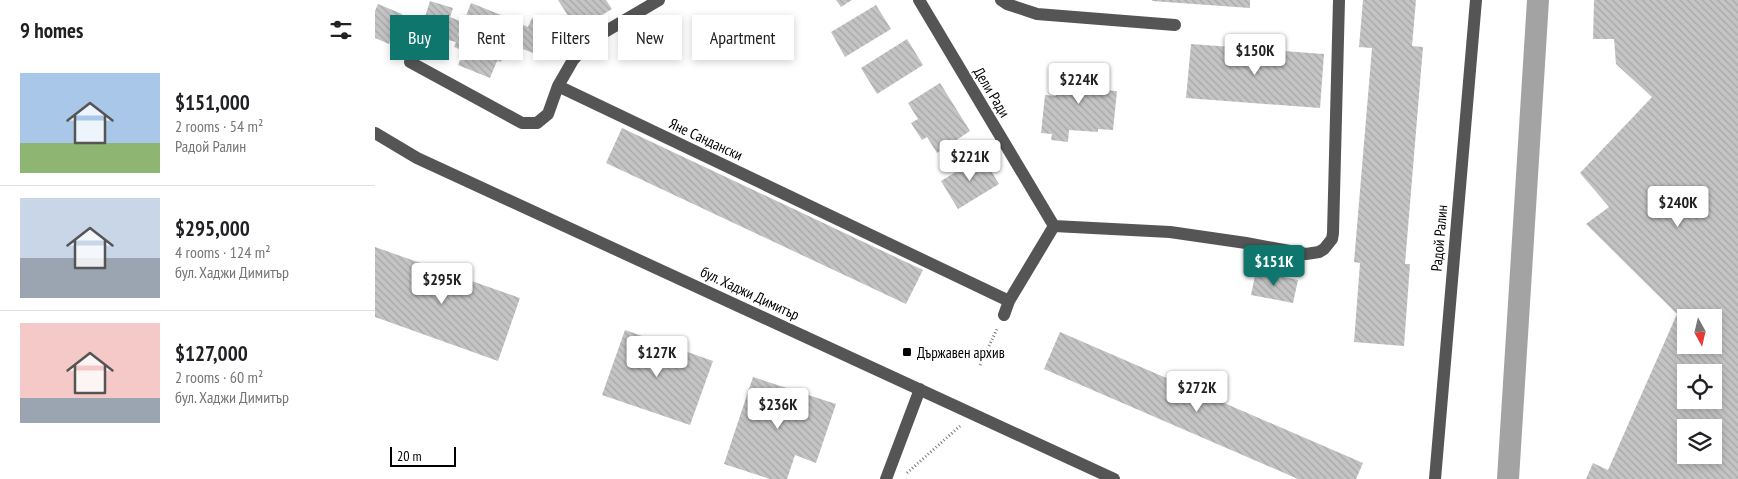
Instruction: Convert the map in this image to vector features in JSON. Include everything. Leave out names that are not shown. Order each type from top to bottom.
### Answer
[{"type":"street","points":[[410,62],[522,123],[537,123],[548,114],[558,86],[573,60],[591,40],[659,0]]},
{"type":"street","name":"Дели Ради","points":[[919,0],[1054,226]]},
{"type":"street","points":[[1001,0],[1007,4],[1037,14],[1175,25]]},
{"type":"street","points":[[1004,315],[1009,301],[1054,226],[1171,232],[1307,254],[1313,254],[1324,249],[1333,233],[1339,0]]},
{"type":"street","name":"Радой Ралин","points":[[1435,479],[1476,0]]},
{"type":"street","name":"Яне Сандански","points":[[558,86],[1009,301]]},
{"type":"street","name":"бул. Хаджи Димитър","points":[[375,133],[417,158],[1114,479]]},
{"type":"street","points":[[886,479],[920,389]]},
{"type":"path","points":[[980,366],[1004,315]]},
{"type":"path","points":[[905,479],[913,468],[963,424]]},
{"type":"building","points":[[558,0],[606,0],[612,9],[602,15],[568,15]]},
{"type":"building","points":[[836,0],[852,0],[841,7]]},
{"type":"building","points":[[1250,0],[1250,8],[1152,1]]},
{"type":"building","points":[[1363,0],[1416,0],[1412,46],[1423,47],[1405,264],[1410,264],[1404,346],[1354,342],[1360,263],[1354,262],[1372,48],[1359,47]]},
{"type":"building","points":[[1594,0],[1738,0],[1738,479],[1586,479],[1593,463],[1608,470],[1677,314],[1586,224],[1609,207],[1580,173],[1652,97],[1616,64],[1614,39],[1593,39]]},
{"type":"building","points":[[430,1],[453,8],[450,17],[459,21],[457,39],[459,34],[459,49],[454,47],[456,42],[449,40],[449,15],[426,15]]},
{"type":"building","points":[[471,3],[501,15],[466,15]]},
{"type":"building","points":[[378,4],[402,14],[390,15],[389,44],[375,38],[375,11]]},
{"type":"building","points":[[876,5],[891,29],[845,57],[831,32]]},
{"type":"building","points":[[533,18],[533,53],[523,49],[523,25],[528,27]]},
{"type":"building","points":[[907,39],[923,65],[877,94],[861,68]]},
{"type":"building","points":[[1191,44],[1324,54],[1320,108],[1186,98]]},
{"type":"building","points":[[460,60],[502,60],[501,62],[497,61],[490,78],[458,65]]},
{"type":"building","points":[[1064,67],[1105,72],[1103,90],[1117,91],[1113,130],[1098,129],[1098,132],[1069,130],[1068,142],[1051,140],[1052,134],[1041,133],[1045,95],[1056,96],[1058,79],[1063,79]]},
{"type":"building","points":[[940,83],[970,131],[937,153],[927,137],[922,140],[911,123],[918,119],[908,103]]},
{"type":"building","points":[[622,128],[923,270],[906,304],[606,163]]},
{"type":"building","points":[[982,156],[999,184],[958,209],[941,181]]},
{"type":"building","points":[[375,247],[520,298],[498,361],[375,317]]},
{"type":"building","points":[[1256,271],[1298,280],[1293,303],[1251,295]]},
{"type":"building","points":[[625,330],[713,361],[690,425],[602,395]]},
{"type":"building","points":[[1060,332],[1363,463],[1356,479],[1298,479],[1044,369]]},
{"type":"building","points":[[753,377],[836,404],[816,463],[795,455],[787,479],[770,479],[724,464]]},
{"type":"waterway","points":[[1508,479],[1538,0]]},
{"type":"place","name":"Държавен архив","points":[[907,352]]}]
